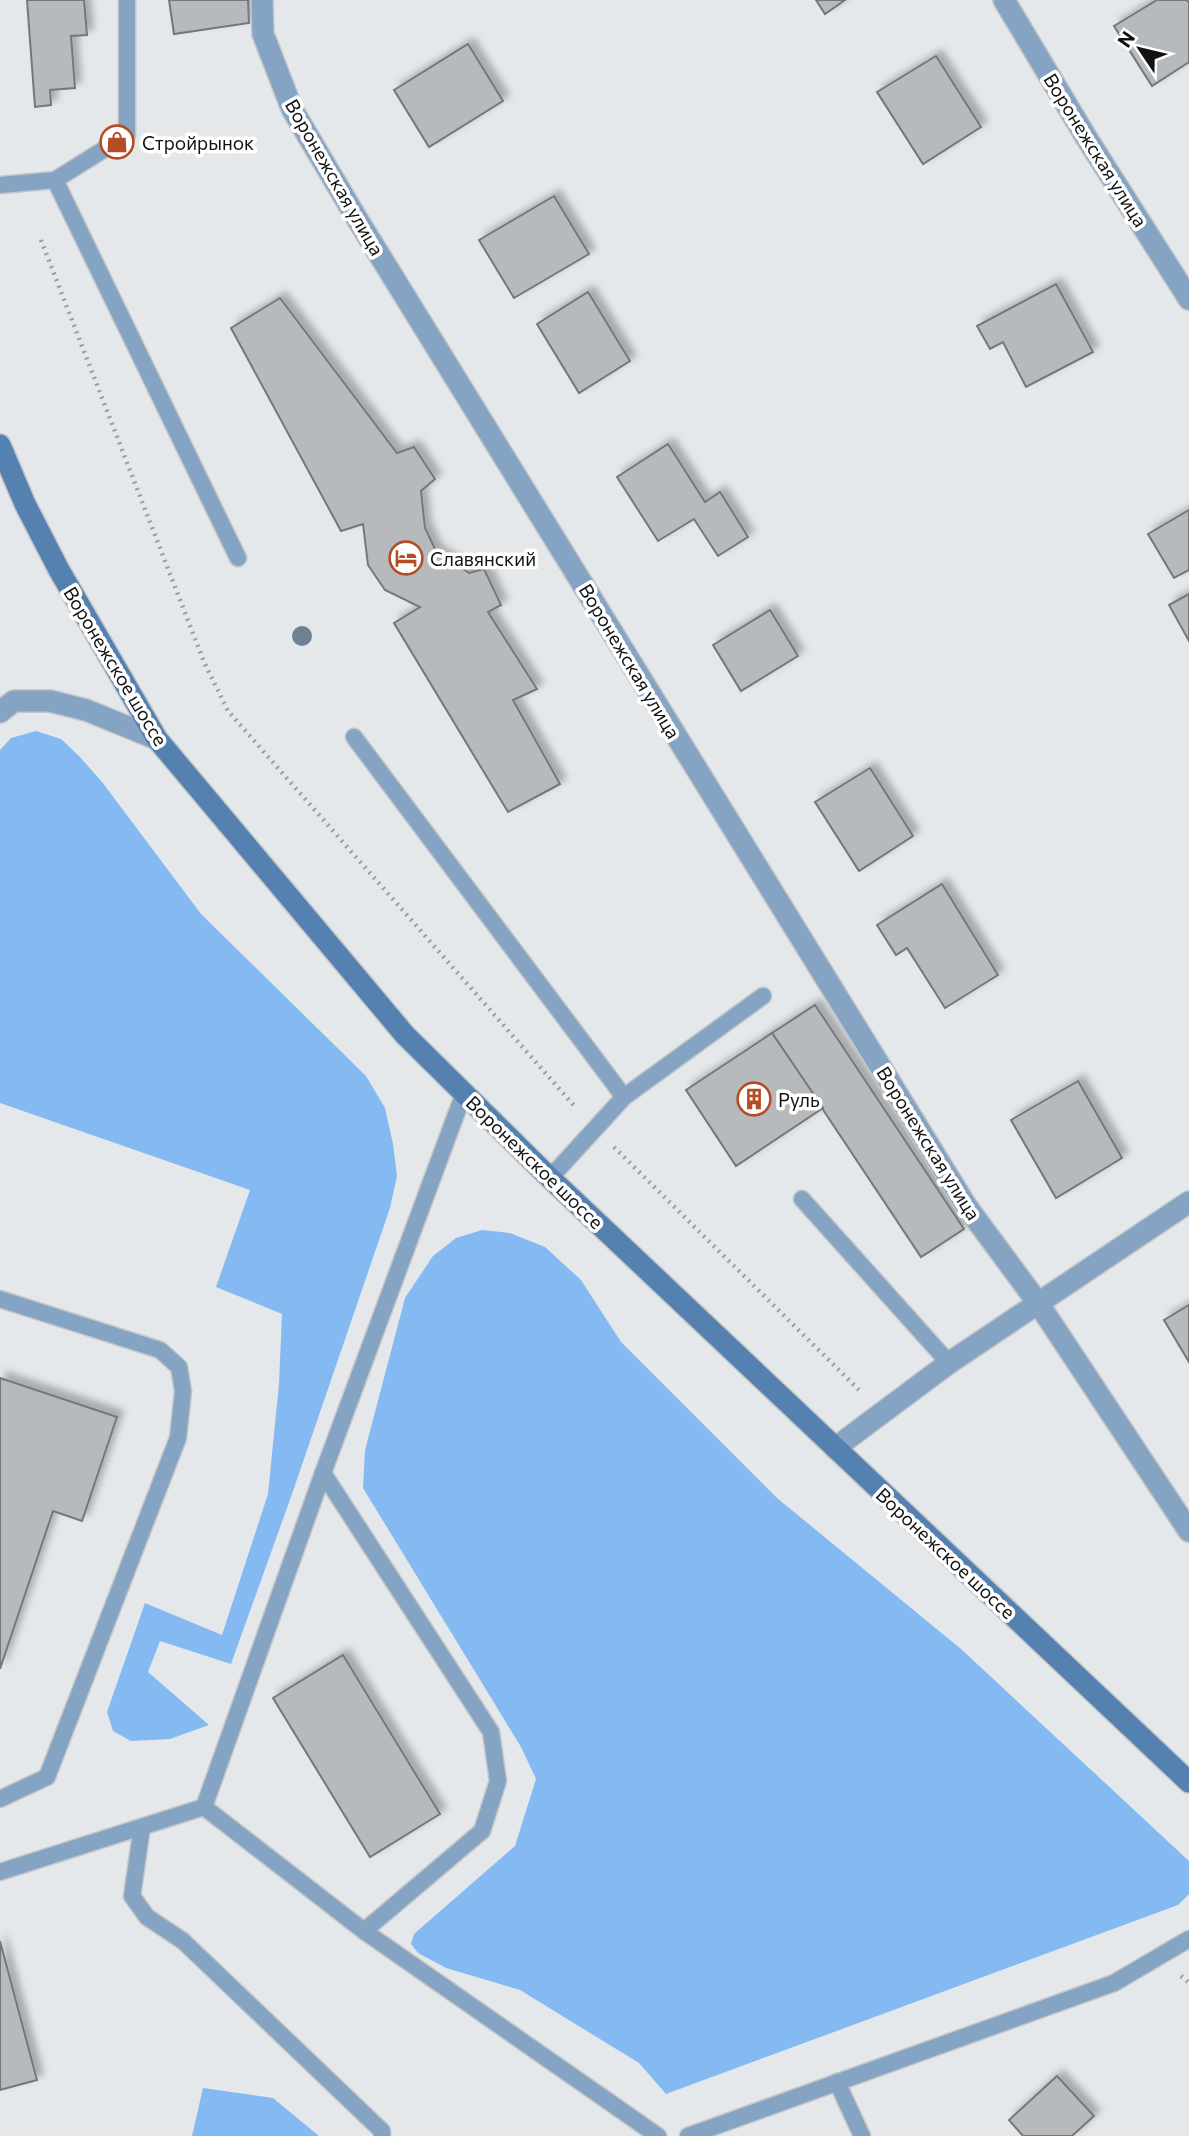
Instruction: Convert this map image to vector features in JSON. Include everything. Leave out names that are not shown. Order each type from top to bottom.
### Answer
[{"type":"main road","name":"Воронежское шоссе","points":[[0,445],[59,570],[157,739],[405,1035],[550,1178],[1189,1782]]},
{"type":"street","name":"Воронежская улица","points":[[262,0],[263,34],[292,108],[350,206],[967,1207],[1038,1303],[1189,1531]]},
{"type":"street","name":"Воронежская улица","points":[[1004,0],[1086,137],[1189,299]]},
{"type":"street","points":[[0,712],[14,701],[50,701],[86,709],[157,739]]},
{"type":"street","points":[[835,1448],[949,1363],[1189,1202]]},
{"type":"lane","points":[[0,185],[55,180],[127,135],[127,0]]},
{"type":"lane","points":[[55,180],[238,558]]},
{"type":"lane","points":[[354,737],[624,1097]]},
{"type":"lane","points":[[550,1178],[624,1097],[763,996]]},
{"type":"lane","points":[[204,1807],[464,1093]]},
{"type":"lane","points":[[802,1199],[949,1363]]},
{"type":"lane","points":[[0,1298],[160,1350],[179,1367],[183,1391],[178,1438],[47,1777],[0,1799]]},
{"type":"lane","points":[[324,1473],[491,1732],[498,1781],[482,1831],[364,1931]]},
{"type":"lane","points":[[0,1872],[204,1807]]},
{"type":"lane","points":[[204,1807],[364,1931],[658,2136]]},
{"type":"lane","points":[[142,1827],[132,1896],[147,1917],[183,1941],[382,2131],[382,2136]]},
{"type":"lane","points":[[688,2136],[1114,1983],[1189,1939]]},
{"type":"lane","points":[[837,2082],[862,2136]]},
{"type":"path","points":[[41,240],[199,649],[228,711],[595,1129],[882,1412]]},
{"type":"shaded area","points":[[36,731],[61,739],[80,757],[102,782],[201,914],[366,1076],[385,1108],[393,1144],[397,1176],[390,1208],[231,1664],[160,1641],[148,1672],[209,1725],[170,1739],[131,1741],[113,1731],[107,1712],[145,1603],[222,1635],[268,1494],[279,1384],[282,1314],[216,1287],[250,1190],[0,1103],[0,750],[11,738]]},
{"type":"shaded area","points":[[482,1230],[510,1233],[545,1247],[581,1280],[621,1342],[777,1498],[961,1649],[1189,1861],[1189,1894],[1178,1905],[666,2094],[639,2063],[520,1990],[446,1968],[418,1953],[411,1944],[414,1934],[515,1846],[536,1779],[521,1747],[363,1488],[365,1450],[405,1298],[433,1256],[456,1238]]},
{"type":"shaded area","points":[[203,2088],[273,2098],[319,2136],[192,2136]]},
{"type":"building","points":[[27,0],[84,0],[87,35],[71,36],[75,88],[50,90],[51,105],[35,107]]},
{"type":"building","points":[[169,0],[248,0],[249,23],[174,34]]},
{"type":"building","points":[[816,0],[845,0],[825,14]]},
{"type":"building","points":[[1157,0],[1187,0],[1189,3],[1189,62],[1152,86],[1114,26]]},
{"type":"building","points":[[468,44],[503,101],[429,147],[394,90]]},
{"type":"building","points":[[936,56],[981,127],[923,164],[877,92]]},
{"type":"building","points":[[554,196],[589,254],[514,298],[479,240]]},
{"type":"building","points":[[1056,284],[1093,352],[1026,387],[1003,342],[990,349],[977,326]]},
{"type":"building","points":[[588,292],[630,361],[579,393],[537,324]]},
{"type":"building","name":"Славянский","points":[[280,298],[397,453],[414,447],[435,479],[421,491],[425,528],[436,551],[469,573],[484,569],[501,605],[488,612],[537,689],[513,700],[560,784],[508,812],[394,623],[420,607],[385,590],[368,565],[363,524],[341,531],[231,328]]},
{"type":"building","points":[[668,444],[705,502],[720,492],[748,537],[718,556],[694,519],[658,541],[617,477]]},
{"type":"building","points":[[1189,510],[1189,570],[1174,578],[1148,534]]},
{"type":"building","points":[[1189,594],[1189,641],[1169,605]]},
{"type":"building","points":[[770,610],[798,656],[741,691],[713,645]]},
{"type":"building","points":[[870,768],[913,836],[859,871],[815,802]]},
{"type":"building","points":[[942,884],[998,975],[945,1008],[907,948],[896,955],[877,925]]},
{"type":"building","name":"Руль","points":[[815,1005],[964,1229],[921,1257],[772,1033]]},
{"type":"building","name":"Руль","points":[[772,1033],[823,1108],[736,1166],[686,1090]]},
{"type":"building","points":[[1078,1081],[1122,1158],[1056,1198],[1011,1120]]},
{"type":"building","points":[[1189,1305],[1189,1362],[1164,1320]]},
{"type":"building","points":[[0,1378],[117,1417],[82,1521],[53,1511],[0,1669]]},
{"type":"building","points":[[343,1655],[440,1814],[370,1857],[273,1698]]},
{"type":"building","points":[[0,1941],[37,2080],[0,2090]]},
{"type":"building","points":[[1057,2076],[1094,2116],[1072,2136],[1023,2136],[1009,2120]]},
{"type":"place","name":"Стройрынок","points":[[117,142]]},
{"type":"place","name":"Славянский","points":[[406,558]]},
{"type":"place","name":"Руль","points":[[754,1099]]}]
